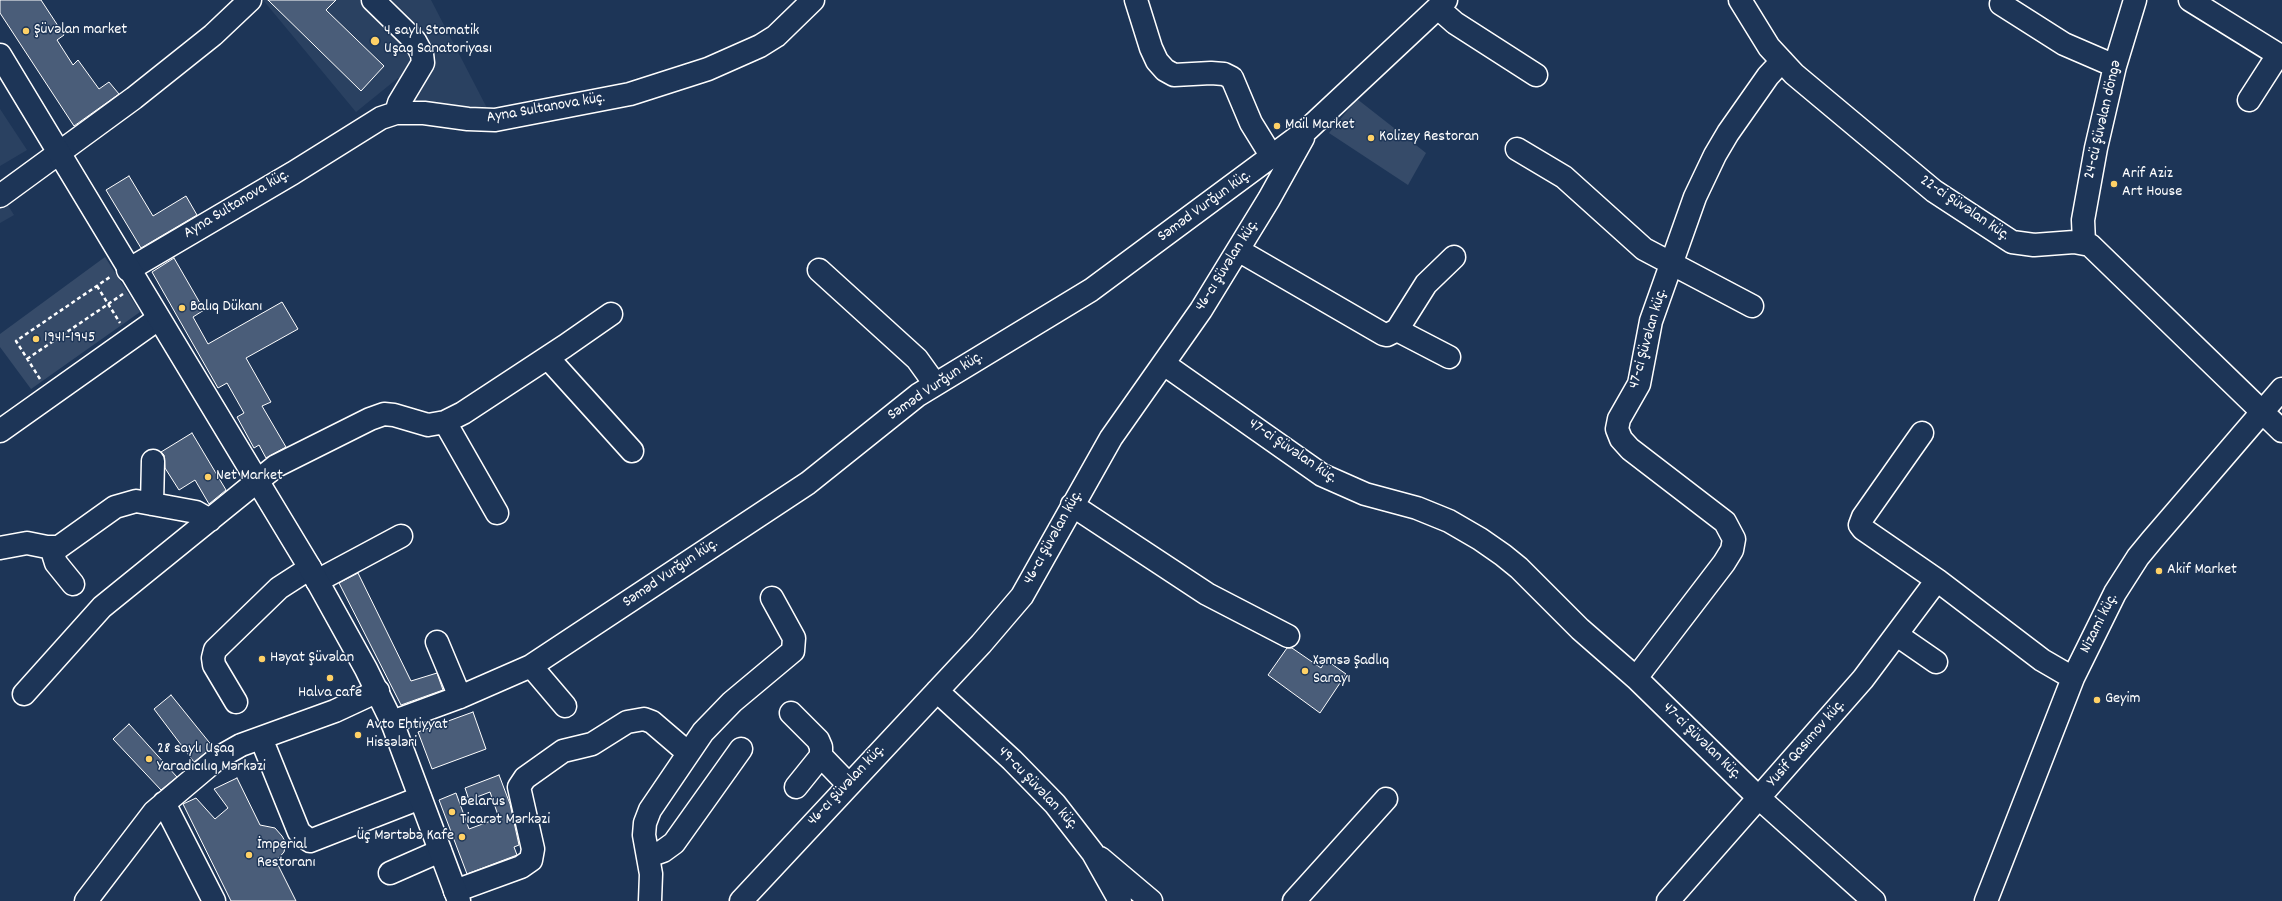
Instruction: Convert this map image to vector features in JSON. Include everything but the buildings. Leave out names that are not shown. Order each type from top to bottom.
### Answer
[{"type":"street","points":[[4,187],[60,154],[213,35],[250,0]]},
{"type":"street","points":[[373,0],[415,42],[422,54],[423,63],[399,103],[396,113]]},
{"type":"street","name":"Ayna Sultanova küç.","points":[[122,272],[292,173],[371,123],[396,113],[424,113],[468,119],[495,120],[630,94],[708,69],[760,46],[776,36],[813,0]]},
{"type":"street","points":[[1136,0],[1157,61],[1165,70],[1174,75],[1212,73],[1224,74],[1232,78],[1251,123],[1272,157]]},
{"type":"street","name":"22-ci Şüvəlan küç.","points":[[1740,0],[1769,47],[1782,62],[1934,191],[2012,242],[2034,245],[2084,242]]},
{"type":"street","name":"24-cü Şüvəlan döngə","points":[[2084,242],[2086,203],[2115,66],[2135,0]]},
{"type":"street","points":[[2190,0],[2280,56],[2249,100]]},
{"type":"street","points":[[1442,4],[1455,23],[1536,75]]},
{"type":"street","name":"Səməd Vurğun küç.","points":[[392,722],[460,697],[531,666],[808,483],[906,404],[935,384],[1091,290],[1308,130],[1442,4]]},
{"type":"street","points":[[2001,4],[2064,44],[2115,66]]},
{"type":"street","points":[[0,55],[60,154],[122,272],[158,319],[313,575],[378,691],[392,722],[457,896],[521,867],[531,860],[533,855],[532,843],[519,788],[525,778],[563,751],[592,744],[627,722],[644,719],[652,722],[687,752]]},
{"type":"street","name":"47-ci Şüvəlan küç.","points":[[1636,678],[1724,563],[1732,550],[1734,539],[1725,522],[1630,449],[1621,439],[1617,429],[1619,419],[1639,384],[1651,321],[1673,264],[1695,197],[1715,155],[1751,99],[1782,62]]},
{"type":"street","name":"46-cı Şüvəlan küç.","points":[[741,901],[848,784],[937,691],[1022,596],[1114,432],[1164,364],[1201,310],[1269,199],[1308,130]]},
{"type":"street","points":[[1517,149],[1564,177],[1644,249],[1752,306]]},
{"type":"street","points":[[1246,177],[1269,199]]},
{"type":"street","points":[[2084,242],[2096,250],[2142,298],[2282,431]]},
{"type":"street","points":[[1238,250],[1383,334],[1393,333],[1397,330],[1426,284],[1454,257]]},
{"type":"street","points":[[819,270],[917,359],[935,384]]},
{"type":"street","points":[[24,694],[102,607],[256,481],[294,456],[370,419],[384,414],[394,415],[428,425],[444,422],[463,414],[611,314]]},
{"type":"street","points":[[0,431],[158,319]]},
{"type":"street","points":[[1397,330],[1449,357]]},
{"type":"street","points":[[548,358],[632,451]]},
{"type":"street","name":"47-ci Şüvəlan küç.","points":[[1164,364],[1322,475],[1365,494],[1417,508],[1449,521],[1480,539],[1519,568],[1555,606],[1636,678],[1759,798],[1874,901]]},
{"type":"street","name":"Nizami küç.","points":[[1986,901],[2073,678],[2115,593],[2138,557],[2261,411],[2282,389]]},
{"type":"street","points":[[444,422],[498,514]]},
{"type":"street","points":[[1922,433],[1863,517],[1860,525],[1863,529],[1937,580],[2042,660],[2073,678]]},
{"type":"street","points":[[152,461],[152,504]]},
{"type":"street","points":[[0,548],[27,543],[51,547],[64,545],[114,508],[136,501],[196,512],[210,520]]},
{"type":"street","points":[[1072,505],[1206,594],[1288,636]]},
{"type":"street","points":[[236,702],[214,665],[213,658],[215,650],[279,588],[313,575],[401,536]]},
{"type":"street","points":[[51,547],[56,563],[73,584]]},
{"type":"street","name":"Yusif Qasımov küç.","points":[[1668,901],[1863,679],[1937,580]]},
{"type":"street","points":[[650,901],[649,856],[644,835],[645,823],[650,810],[687,752],[716,717],[793,651],[794,638],[772,598]]},
{"type":"street","points":[[1897,635],[1936,662]]},
{"type":"street","points":[[437,642],[460,697]]},
{"type":"street","points":[[531,666],[565,706]]},
{"type":"street","points":[[86,901],[147,821],[164,803],[218,758],[241,745],[335,711],[378,691]]},
{"type":"street","name":"49-cu Şüvəlan küç.","points":[[937,691],[1035,783],[1060,810],[1093,853],[1120,901]]},
{"type":"street","points":[[792,713],[818,740],[821,747],[821,756],[796,787]]},
{"type":"street","points":[[260,738],[299,832],[310,841],[420,798]]},
{"type":"street","points":[[649,856],[663,851],[674,843],[741,749]]},
{"type":"street","points":[[821,756],[848,784]]},
{"type":"street","points":[[1294,901],[1386,799]]},
{"type":"street","points":[[164,803],[214,901]]},
{"type":"street","points":[[390,873],[440,851]]},
{"type":"street","points":[[1093,853],[1133,884],[1151,901]]},
{"type":"path","points":[[41,381],[16,341],[97,286],[122,272]]},
{"type":"path","points":[[97,286],[122,325]]},
{"type":"path","points":[[27,359],[127,292]]},
{"type":"shaded area","name":"4 saylı Stomatik Uşaq Sanatoriyası","points":[[263,0],[431,0],[488,110],[417,104],[409,88],[398,78],[356,112]]},
{"type":"shaded area","points":[[1357,99],[1426,153],[1408,185],[1329,133]]},
{"type":"shaded area","points":[[0,109],[27,150],[0,166]]},
{"type":"shaded area","points":[[0,193],[14,215],[0,223]]},
{"type":"shaded area","points":[[105,257],[140,312],[31,389],[0,347],[0,334]]},
{"type":"place","name":"Şüvəlan market","points":[[26,31]]},
{"type":"place","name":"4 saylı Stomatik Uşaq Sanatoriyası","points":[[375,41]]},
{"type":"place","name":"Mail Market","points":[[1277,126]]},
{"type":"place","name":"Kolizey Restoran","points":[[1371,138]]},
{"type":"place","name":"Arif Aziz Art House","points":[[2114,184]]},
{"type":"place","name":"Balıq Dükanı","points":[[182,308]]},
{"type":"place","name":"1941-1945","points":[[36,339]]},
{"type":"place","name":"Net Market","points":[[208,477]]},
{"type":"place","name":"Akif Market","points":[[2159,571]]},
{"type":"place","name":"Həyat Şüvəlan","points":[[262,659]]},
{"type":"place","name":"Xəmsə Şadlıq Sarayı","points":[[1305,671]]},
{"type":"place","name":"Halva cafe","points":[[330,678]]},
{"type":"place","name":"Geyim","points":[[2097,700]]},
{"type":"place","name":"Avto Ehtiyyat Hissələri","points":[[358,735]]},
{"type":"place","name":"28 saylı Uşaq Yaradıcılıq Mərkəzi","points":[[149,759]]},
{"type":"place","name":"Belarus Ticarət Mərkəzi","points":[[452,812]]},
{"type":"place","name":"Üç Mərtəbə Kafe","points":[[462,837]]},
{"type":"place","name":"İmperial Restoranı","points":[[249,855]]}]
